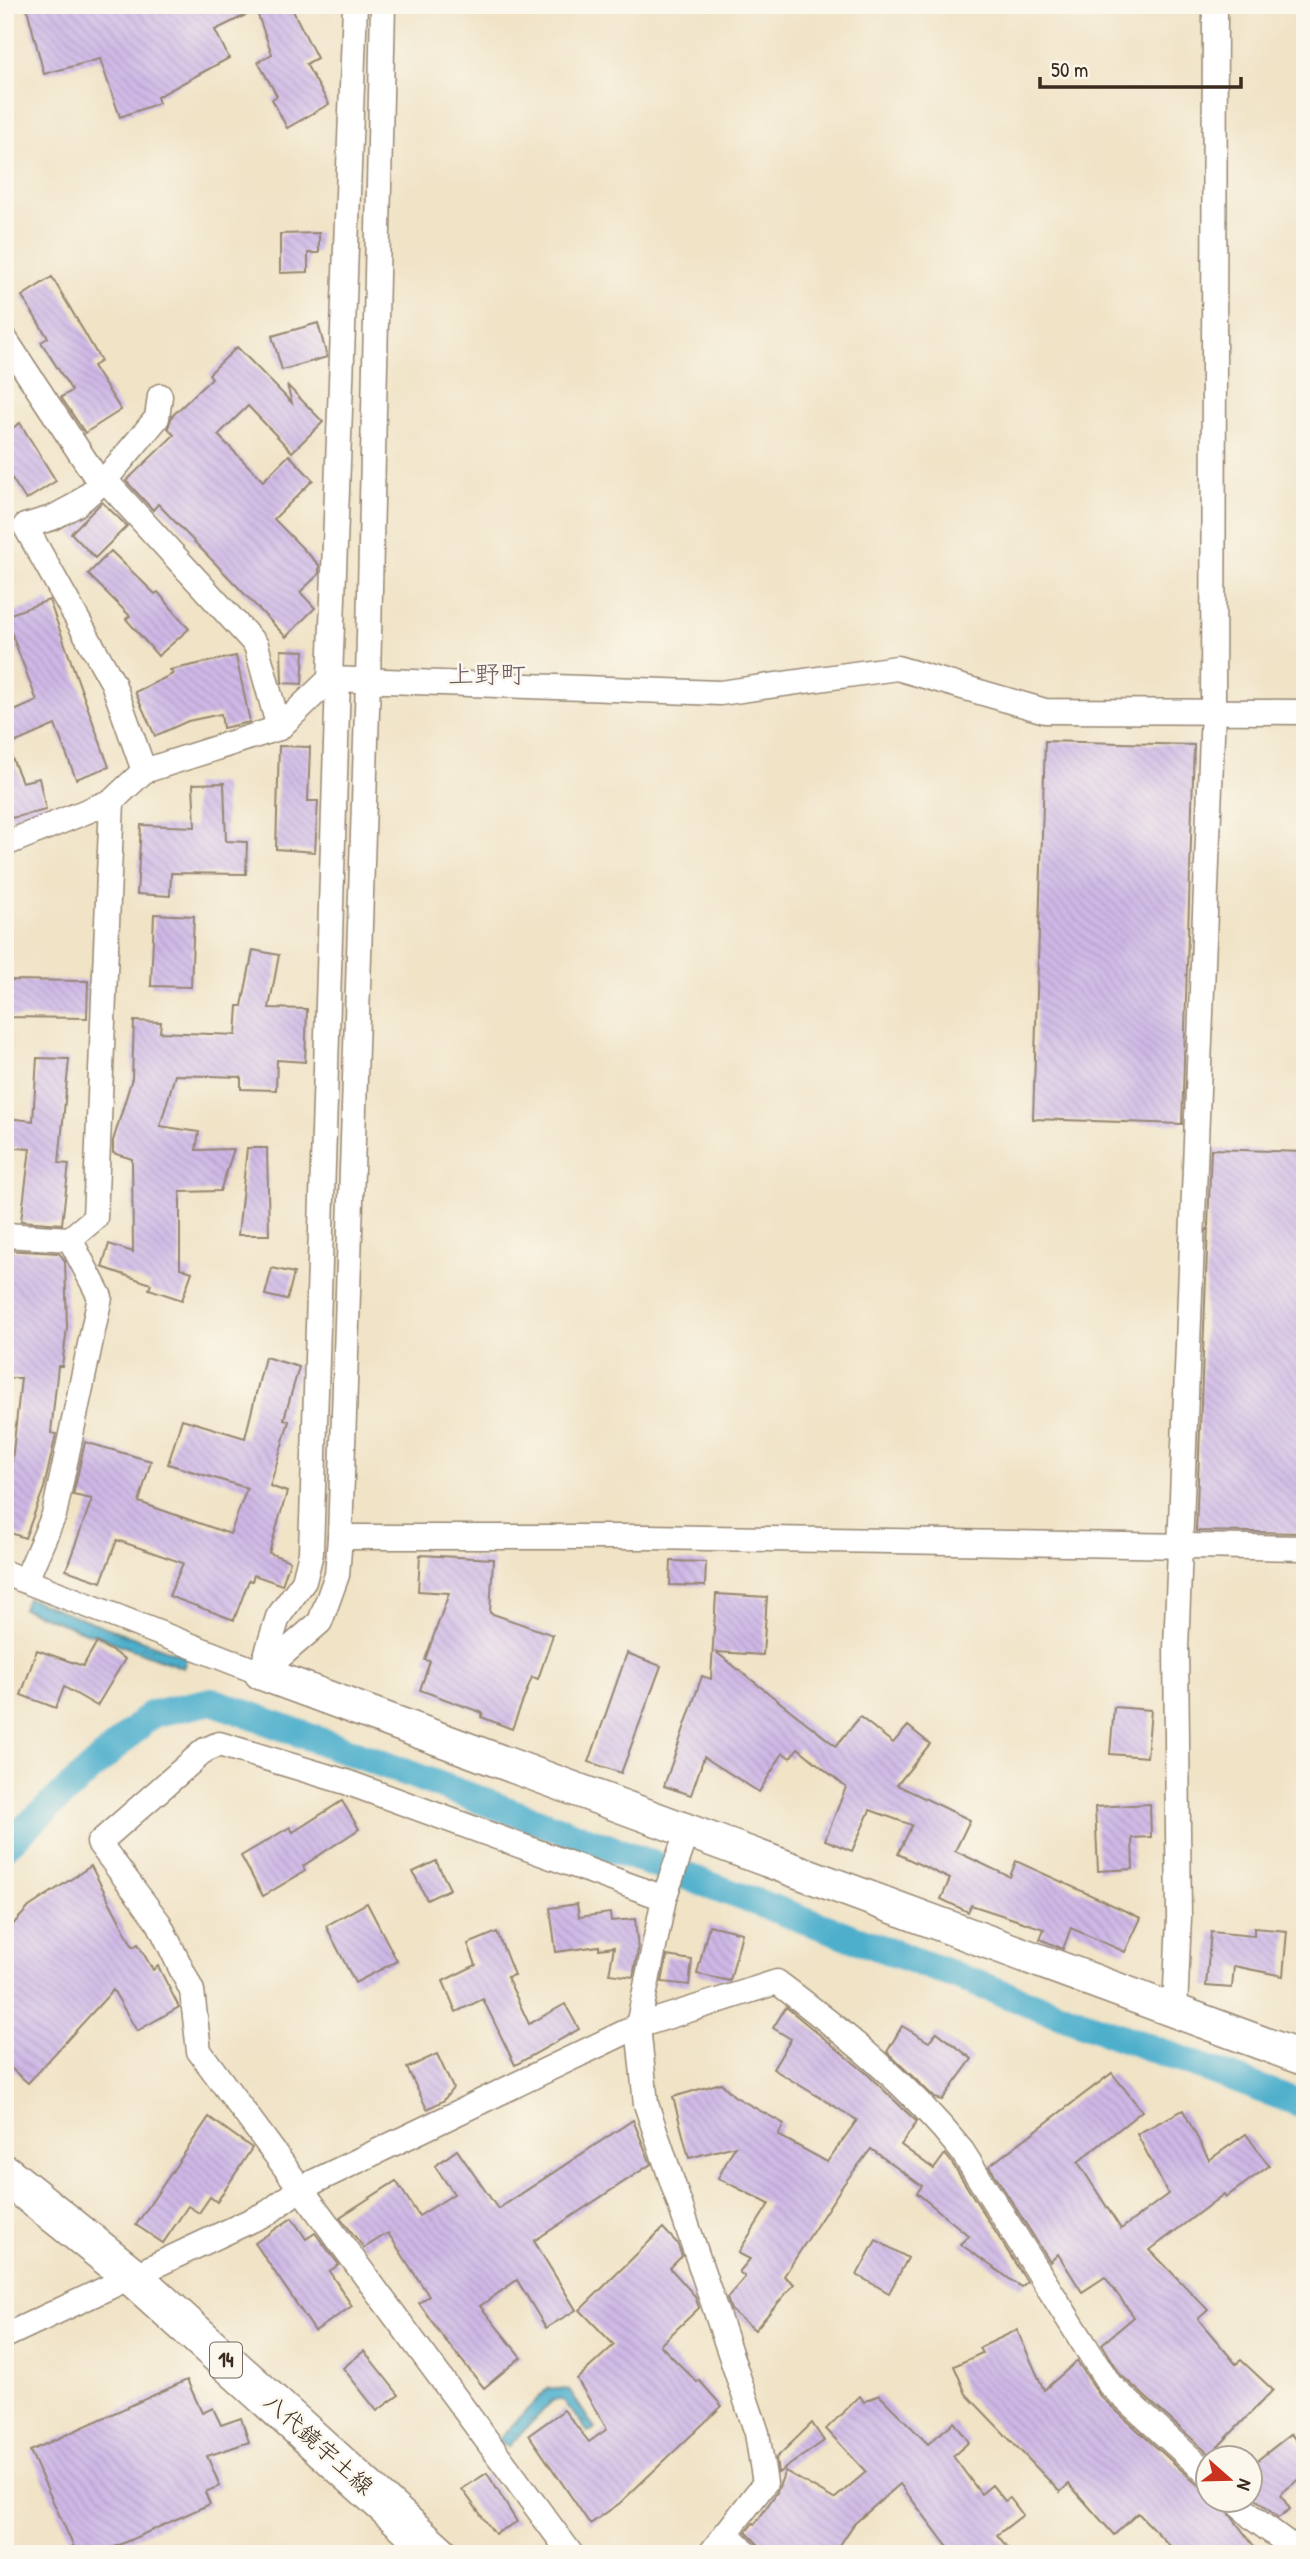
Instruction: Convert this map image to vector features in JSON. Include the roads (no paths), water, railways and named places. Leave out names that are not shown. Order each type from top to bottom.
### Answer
[{"type":"main road","name":"八代鏡宇土線","points":[[5,2174],[132,2276],[439,2554]]},
{"type":"street","points":[[261,1672],[278,1617],[304,1581],[311,1553],[355,5]]},
{"type":"street","points":[[261,1672],[320,1622],[337,1575],[340,1537],[368,680],[383,5]]},
{"type":"street","points":[[1175,2011],[1179,1917],[1176,1648],[1213,710],[1215,5]]},
{"type":"street","points":[[5,339],[94,474],[105,480],[256,645],[279,727]]},
{"type":"street","points":[[144,771],[113,683],[15,526],[64,512],[105,480],[157,418],[160,396]]},
{"type":"street","points":[[5,844],[112,801],[144,771],[279,727],[334,679],[720,694],[897,668],[1045,711],[1305,712]]},
{"type":"street","points":[[5,1235],[70,1239],[95,1218],[112,801]]},
{"type":"street","points":[[70,1239],[100,1297],[54,1515],[16,1577],[261,1672],[1305,2059]]},
{"type":"street","points":[[320,1246],[350,1245]]},
{"type":"street","points":[[317,1335],[347,1335]]},
{"type":"street","points":[[340,1537],[647,1537],[1305,1548]]},
{"type":"street","points":[[572,2554],[199,2051],[192,1991],[159,1923],[99,1843],[205,1750],[219,1744],[346,1782],[664,1897]]},
{"type":"street","points":[[688,1831],[664,1897],[638,2026],[646,2104],[757,2432],[765,2483],[710,2554]]},
{"type":"street","points":[[5,2336],[269,2212],[299,2189],[638,2026],[777,1982],[854,2040],[935,2117],[962,2151],[1110,2385],[1194,2461]]},
{"type":"street","points":[[1249,2514],[1300,2551]]},
{"type":"street","points":[[726,2533],[747,2554]]},
{"type":"water","points":[[27,1598],[187,1657],[183,1668],[23,1609]]},
{"type":"water","points":[[548,2388],[569,2390],[595,2429],[588,2432],[563,2400],[553,2400],[508,2447],[498,2440]]},
{"type":"waterway","points":[[5,1846],[152,1714],[212,1701],[1305,2105]]},
{"type":"district","name":"上野町","points":[[487,674]]}]
